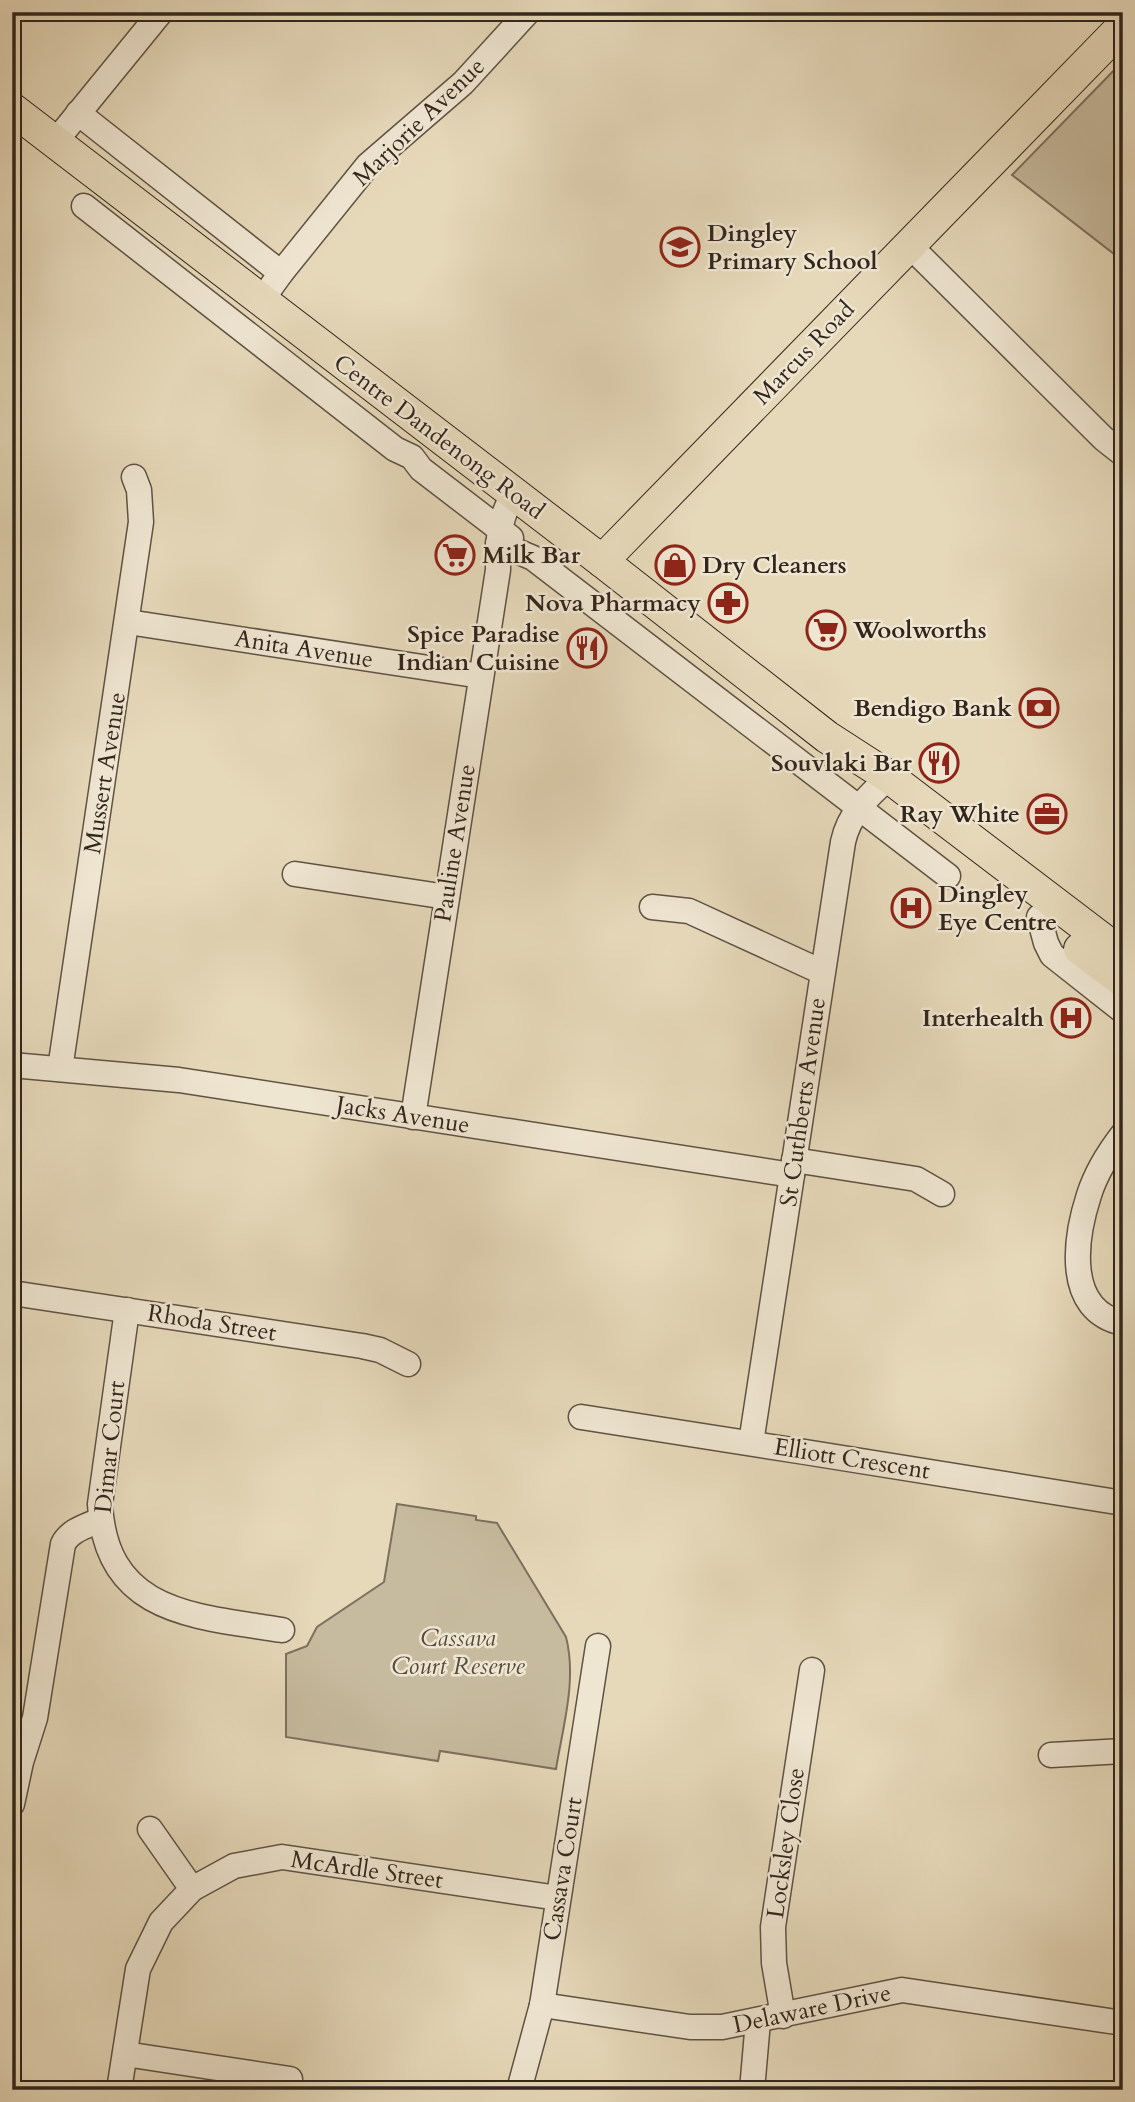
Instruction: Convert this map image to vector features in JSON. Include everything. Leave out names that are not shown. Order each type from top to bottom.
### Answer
[{"type":"main road","name":"Marcus Road","points":[[602,561],[1123,26]]},
{"type":"main road","name":"Centre Dandenong Road","points":[[12,108],[827,737],[875,790],[1123,981]]},
{"type":"main road","name":"Centre Dandenong Road","points":[[875,790],[1123,955]]},
{"type":"street","points":[[55,142],[161,12]]},
{"type":"street","name":"Marjorie Avenue","points":[[261,301],[368,165],[463,83],[528,12]]},
{"type":"street","points":[[78,113],[281,273]]},
{"type":"street","name":"Centre Dandenong Road","points":[[84,206],[395,449],[412,457],[421,469],[504,546],[533,558],[875,790],[948,876]]},
{"type":"street","points":[[908,244],[1104,439],[1123,454]]},
{"type":"street","points":[[201,296],[216,266]]},
{"type":"street","name":"Mussert Avenue","points":[[60,1069],[141,522],[139,490],[134,477]]},
{"type":"street","name":"Pauline Avenue","points":[[413,1117],[481,676],[504,546],[502,515],[525,504]]},
{"type":"street","name":"Anita Avenue","points":[[128,622],[481,676]]},
{"type":"street","name":"St Cuthberts Avenue","points":[[751,1443],[843,842],[848,824],[875,790]]},
{"type":"street","points":[[295,874],[447,897]]},
{"type":"street","points":[[652,907],[689,911],[822,972]]},
{"type":"street","points":[[1039,917],[1052,955],[1123,1011]]},
{"type":"street","name":"Jacks Avenue","points":[[12,1065],[179,1080],[413,1117],[793,1167],[916,1179],[942,1194]]},
{"type":"street","points":[[1123,1134],[1099,1170],[1089,1193],[1083,1218],[1078,1268],[1081,1286],[1094,1310],[1103,1316],[1123,1322]]},
{"type":"street","name":"Rhoda Street","points":[[12,1293],[362,1346],[380,1350],[408,1364]]},
{"type":"street","name":"Dimar Court","points":[[127,1310],[100,1504],[100,1520],[106,1542],[123,1578],[151,1600],[193,1615],[282,1630]]},
{"type":"street","name":"Elliott Crescent","points":[[581,1417],[1123,1503]]},
{"type":"street","points":[[12,1804],[21,1762],[35,1718],[63,1544],[65,1539],[77,1530],[100,1520]]},
{"type":"street","name":"Cassava Court","points":[[519,2090],[542,2006],[598,1646]]},
{"type":"street","name":"Locksley Close","points":[[783,2016],[774,1963],[774,1927],[812,1670]]},
{"type":"street","points":[[1051,1755],[1123,1751]]},
{"type":"street","points":[[150,1829],[192,1889]]},
{"type":"street","name":"McArdle Street","points":[[119,2090],[138,1969],[161,1922],[192,1889],[234,1866],[282,1857],[558,1898]]},
{"type":"street","name":"Delaware Drive","points":[[542,2006],[690,2027],[723,2027],[902,1990],[1123,2023]]},
{"type":"street","points":[[752,2090],[758,2021]]},
{"type":"street","points":[[125,2054],[290,2079]]},
{"type":"green space","points":[[1123,61],[1123,261],[1012,175]]},
{"type":"green space","name":"Cassava Court Reserve","points":[[397,1504],[476,1516],[476,1520],[497,1523],[566,1637],[570,1686],[556,1769],[440,1751],[438,1761],[286,1737],[286,1654],[307,1646],[317,1627],[384,1582]]},
{"type":"place","name":"Dingley Primary School","points":[[680,247]]},
{"type":"place","name":"Milk Bar","points":[[455,555]]},
{"type":"place","name":"Dry Cleaners","points":[[675,565]]},
{"type":"place","name":"Nova Pharmacy","points":[[728,603]]},
{"type":"place","name":"Woolworths","points":[[826,630]]},
{"type":"place","name":"Spice Paradise Indian Cuisine","points":[[587,648]]},
{"type":"place","name":"Bendigo Bank","points":[[1039,708]]},
{"type":"place","name":"Souvlaki Bar","points":[[939,763]]},
{"type":"place","name":"Ray White","points":[[1047,814]]},
{"type":"place","name":"Dingley Eye Centre","points":[[911,908]]},
{"type":"place","name":"Interhealth","points":[[1071,1018]]}]
